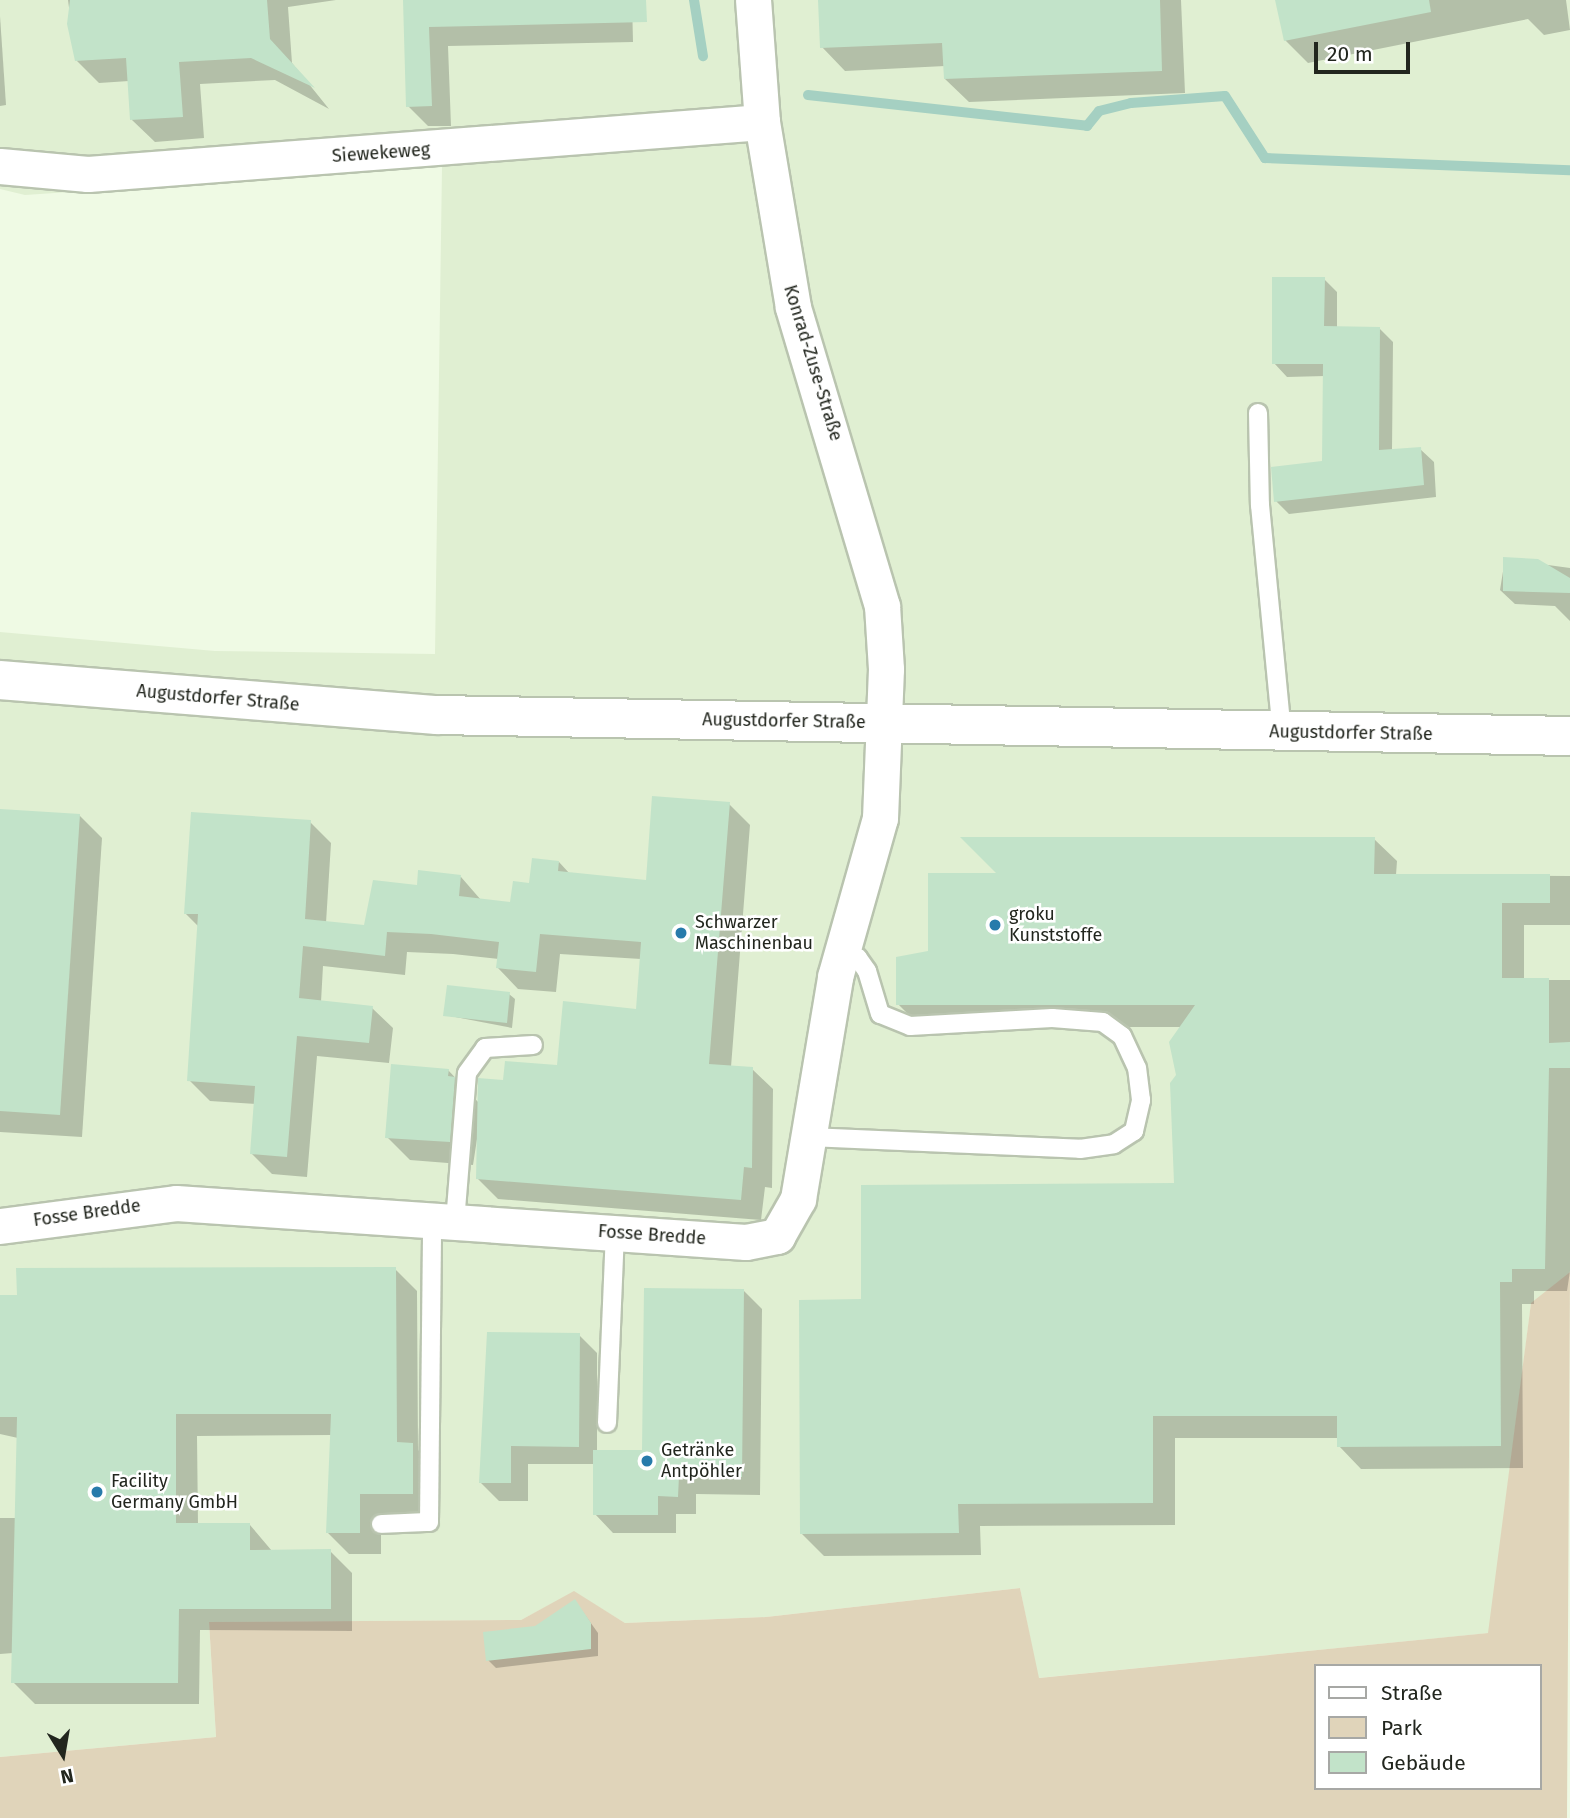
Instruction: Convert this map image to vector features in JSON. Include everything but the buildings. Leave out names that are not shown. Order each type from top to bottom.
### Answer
[{"type":"main road","name":"Augustdorfer Straße","points":[[0,680],[436,715],[1570,736]]},
{"type":"street","name":"Konrad-Zuse-Straße","points":[[753,0],[762,122],[793,307],[882,606],[883,722]]},
{"type":"street","name":"Siewekeweg","points":[[0,166],[88,174],[762,122]]},
{"type":"street","name":"Fosse Bredde","points":[[0,1226],[176,1203],[746,1242],[777,1236],[799,1199],[841,953],[880,818],[883,722]]},
{"type":"lane","points":[[1258,413],[1260,505],[1282,732]]},
{"type":"lane","points":[[808,1137],[1080,1149],[1114,1144],[1134,1131],[1141,1100],[1137,1068],[1122,1036],[1103,1022],[1052,1018],[910,1026],[880,1014],[867,971],[858,958],[841,953]]},
{"type":"lane","points":[[381,1524],[429,1522],[444,1221],[467,1073],[485,1048],[533,1045]]},
{"type":"lane","points":[[607,1423],[615,1233]]},
{"type":"shaded area","points":[[0,0],[1570,0],[1570,1272],[1531,1304],[1489,1633],[1038,1678],[1020,1588],[766,1617],[625,1623],[574,1592],[521,1620],[209,1622],[216,1737],[0,1757],[0,632],[215,651],[435,654],[442,167],[25,195],[0,189]]},
{"type":"green space","points":[[1570,1272],[1567,1818],[0,1818],[0,1757],[216,1737],[209,1622],[521,1620],[574,1591],[625,1623],[766,1617],[1020,1588],[1039,1678],[1488,1633],[1531,1303]]},
{"type":"waterway","points":[[694,0],[703,56]]},
{"type":"waterway","points":[[808,95],[1087,126],[1099,111],[1131,103],[1225,96],[1265,158],[1570,170]]},
{"type":"place","name":"groku Kunststoffe","points":[[995,925]]},
{"type":"place","name":"Schwarzer Maschinenbau","points":[[681,933]]},
{"type":"place","name":"Getränke Antpöhler","points":[[647,1461]]},
{"type":"place","name":"Facility Germany GmbH","points":[[97,1492]]}]
